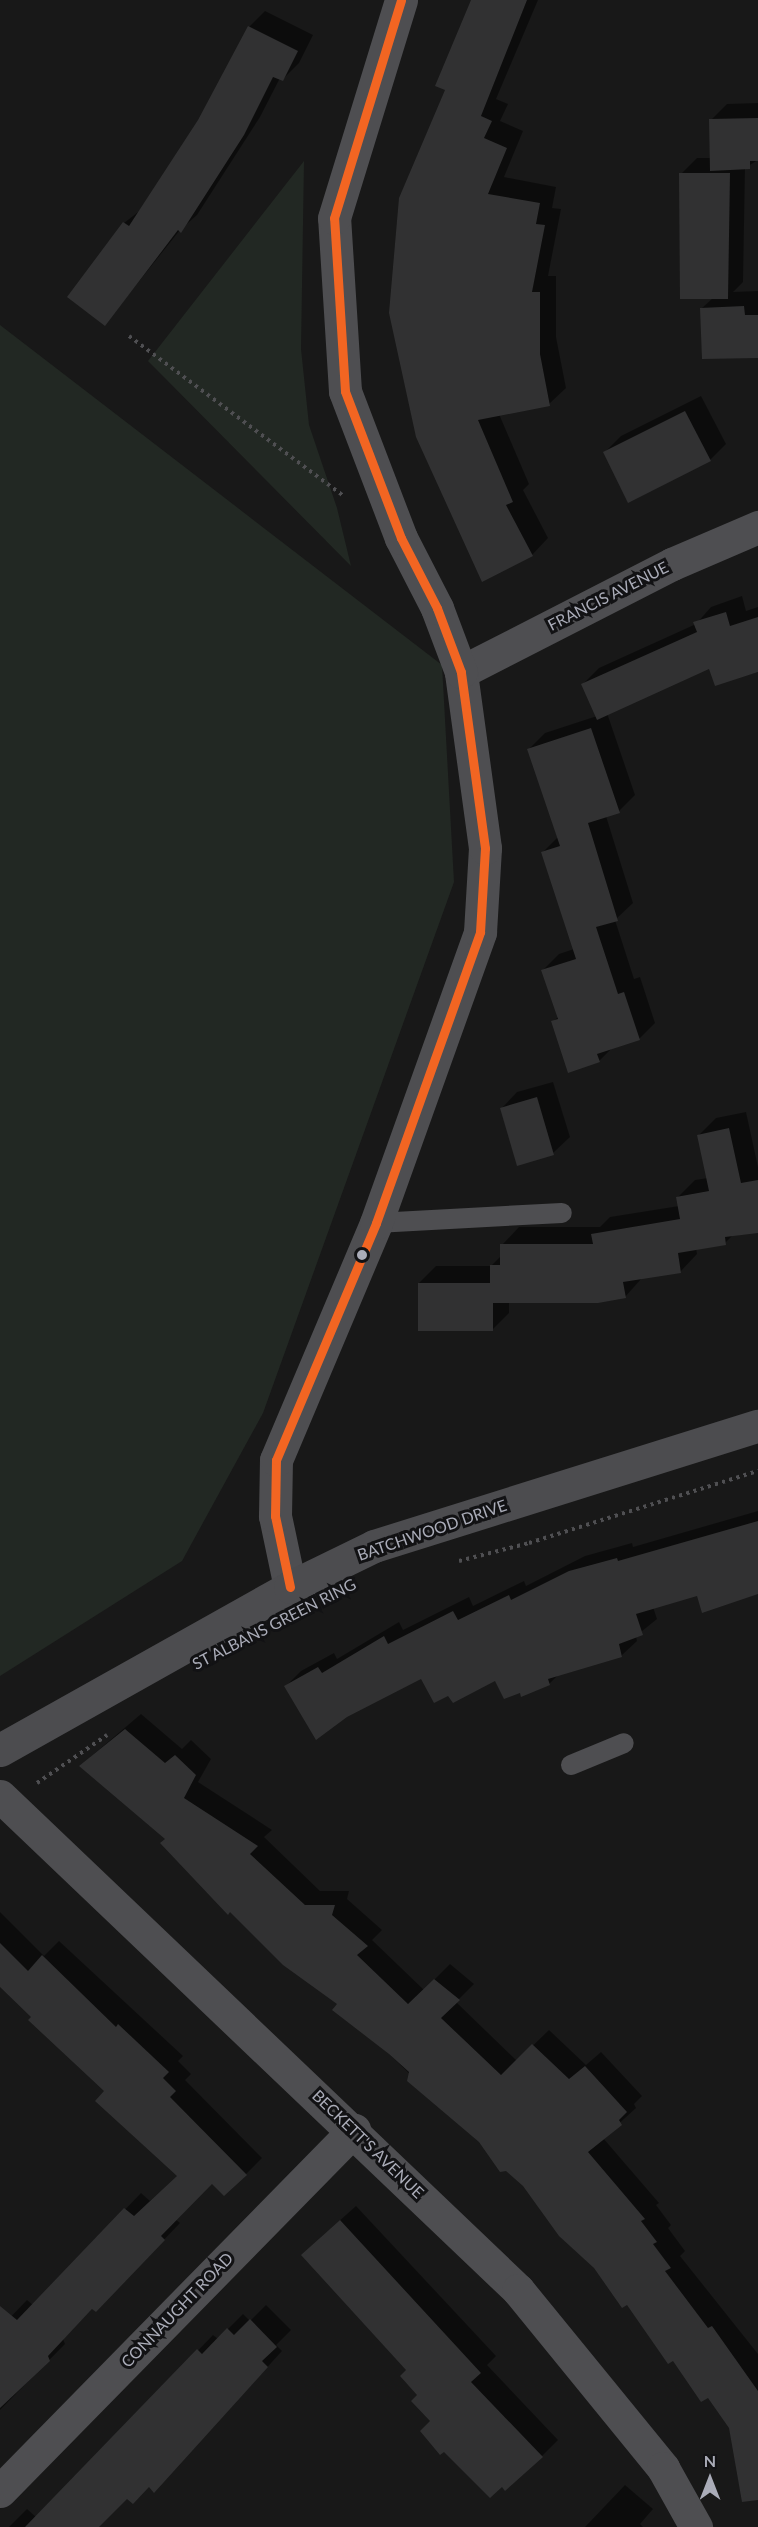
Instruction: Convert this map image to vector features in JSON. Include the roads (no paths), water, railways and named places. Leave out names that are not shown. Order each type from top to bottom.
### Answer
[{"type":"street","points":[[290,1587],[275,1516],[276,1460],[376,1223],[480,932],[485,848],[461,672],[438,608],[401,538],[345,391],[334,218],[401,0]]},
{"type":"street","name":"FRANCIS AVENUE","points":[[461,672],[672,564],[758,527]]},
{"type":"street","name":"BATCHWOOD DRIVE","points":[[0,1750],[290,1587],[374,1546],[758,1426]]},
{"type":"street","name":"BECKETT'S AVENUE","points":[[3,1799],[354,2130],[518,2290],[663,2468],[696,2527]]},
{"type":"street","name":"CONNAUGHT ROAD","points":[[0,2491],[354,2130]]},
{"type":"lane","points":[[376,1223],[562,1213]]},
{"type":"lane","points":[[571,1765],[624,1743]]}]
